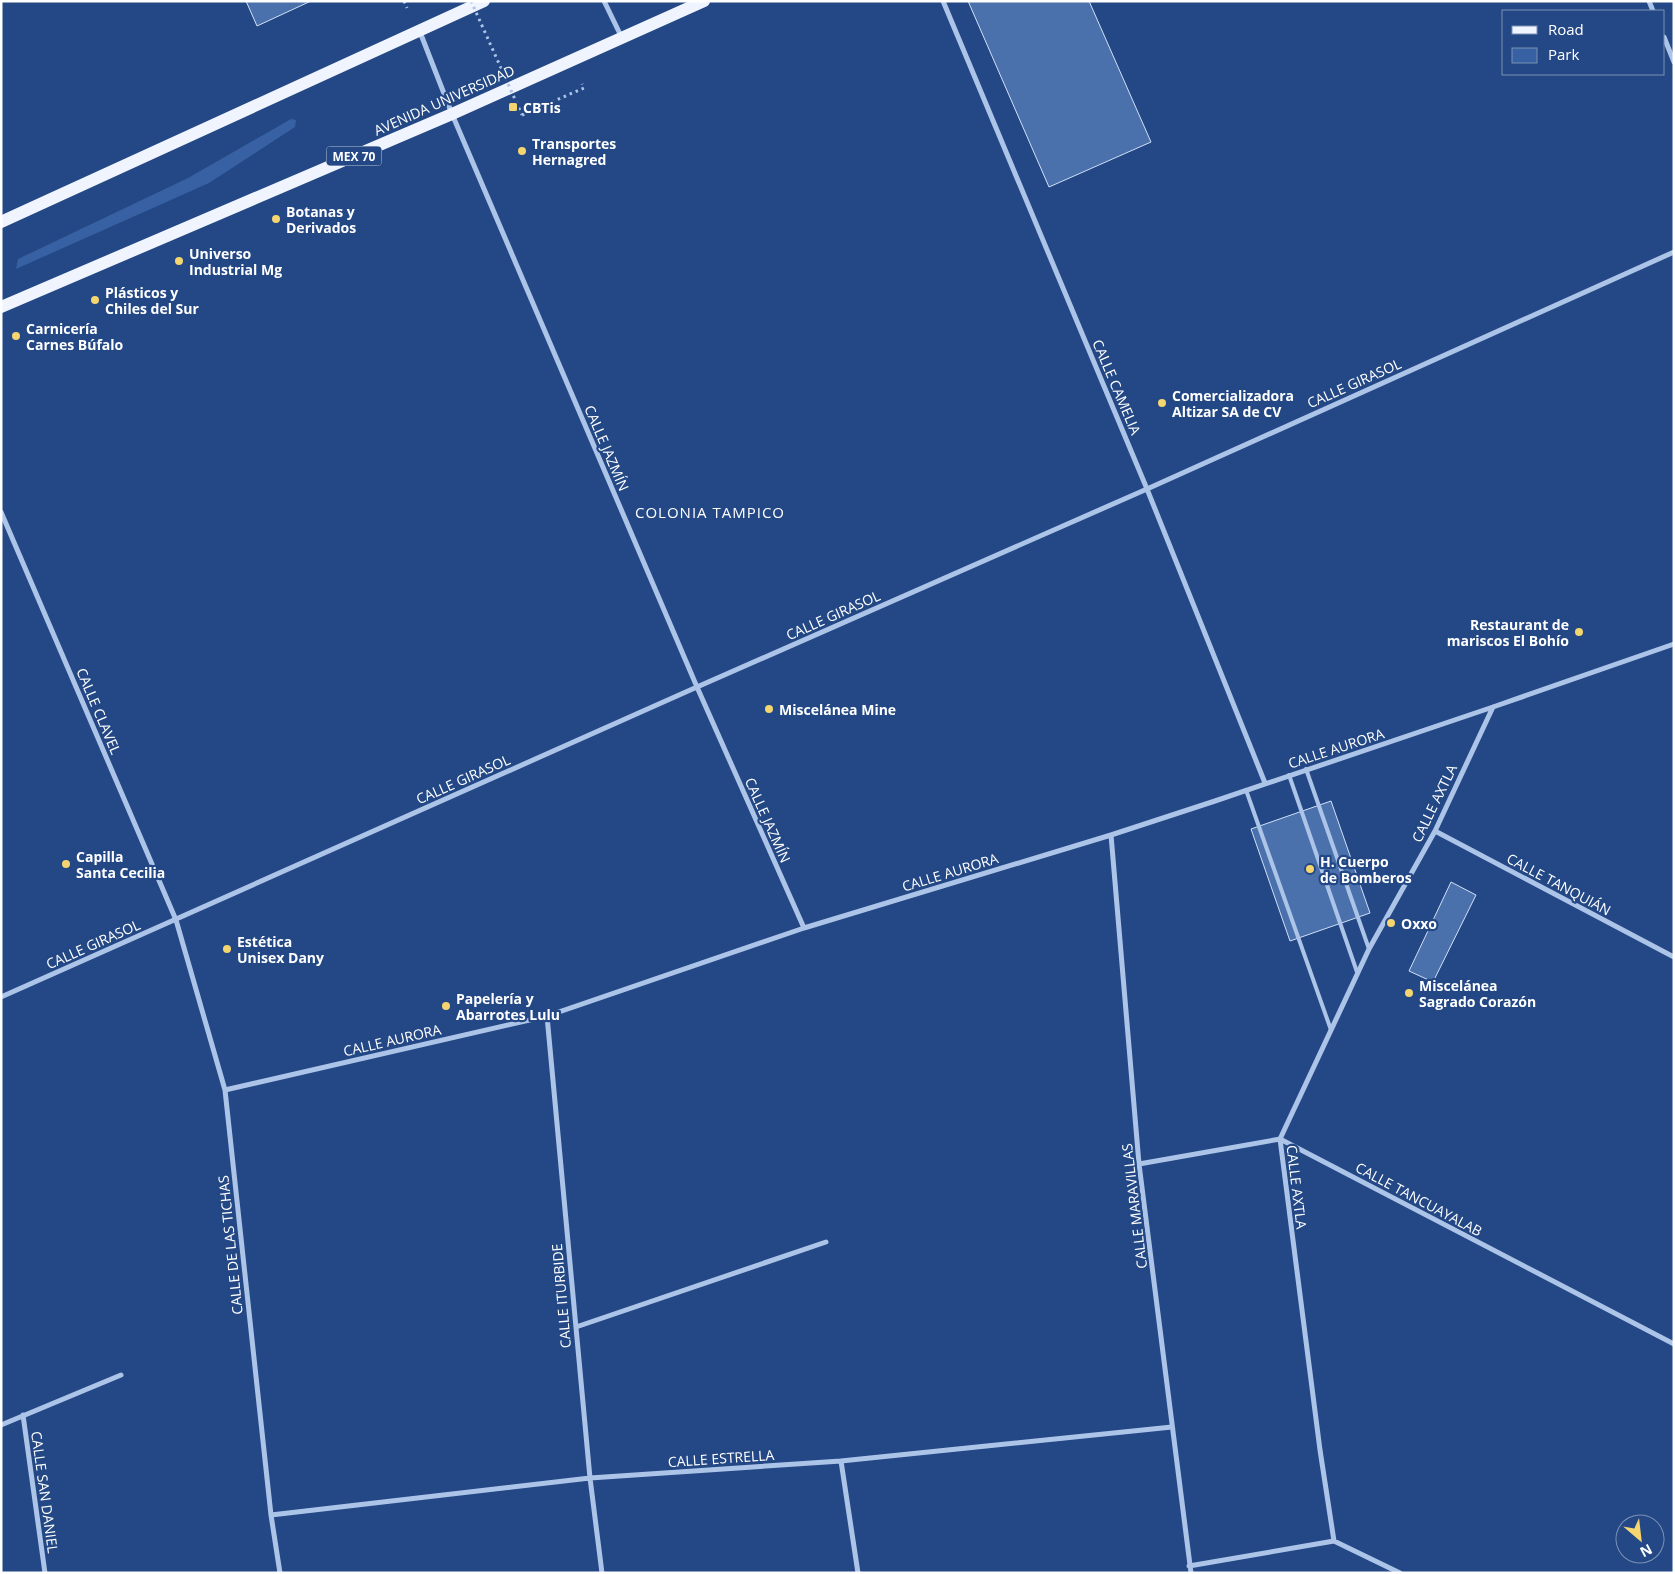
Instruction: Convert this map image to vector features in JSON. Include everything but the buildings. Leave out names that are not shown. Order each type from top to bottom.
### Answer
[{"type":"main road","points":[[1,222],[484,1]]},
{"type":"main road","name":"AVENIDA UNIVERSIDAD","points":[[1,307],[452,114],[704,1]]},
{"type":"street","points":[[604,1],[622,39]]},
{"type":"street","name":"CALLE CAMELIA","points":[[943,1],[1148,489],[1265,783]]},
{"type":"street","name":"CALLE JAZMÍN","points":[[419,31],[452,114],[697,687],[804,928]]},
{"type":"street","points":[[1665,40],[1674,62]]},
{"type":"street","name":"CALLE GIRASOL","points":[[1,997],[697,687],[1148,489],[1674,252]]},
{"type":"street","name":"CALLE CLAVEL","points":[[1,512],[176,920]]},
{"type":"street","name":"CALLE AURORA","points":[[225,1090],[547,1016],[804,928],[1111,834],[1246,790],[1674,644]]},
{"type":"street","name":"CALLE AXTLA","points":[[1334,1541],[1320,1450],[1280,1139],[1357,972],[1435,831],[1493,707]]},
{"type":"street","name":"CALLE TANQUIÁN","points":[[1435,831],[1674,957]]},
{"type":"street","name":"CALLE MARAVILLAS","points":[[1111,834],[1139,1164],[1190,1573]]},
{"type":"street","name":"CALLE DE LAS TICHAS","points":[[176,920],[225,1090],[280,1573]]},
{"type":"street","name":"CALLE ITURBIDE","points":[[547,1016],[590,1478],[602,1573]]},
{"type":"street","points":[[1139,1164],[1280,1139]]},
{"type":"street","name":"CALLE TANCUAYALAB","points":[[1280,1139],[1674,1344]]},
{"type":"street","points":[[576,1327],[826,1242]]},
{"type":"street","points":[[1,1425],[121,1375]]},
{"type":"street","name":"CALLE SAN DANIEL","points":[[23,1415],[45,1573]]},
{"type":"street","name":"CALLE ESTRELLA","points":[[272,1515],[590,1478],[841,1461],[1172,1427]]},
{"type":"street","points":[[841,1461],[858,1573]]},
{"type":"street","points":[[1190,1566],[1334,1541],[1400,1573]]},
{"type":"lane","points":[[1306,769],[1369,949]]},
{"type":"lane","points":[[1288,775],[1357,972]]},
{"type":"lane","points":[[1246,790],[1331,1030]]},
{"type":"path","points":[[471,1],[522,115],[584,88]]},
{"type":"green space","points":[[291,119],[296,120],[295,127],[209,183],[16,269],[18,259],[188,178]]},
{"type":"place","name":"CBTis","points":[[513,107]]},
{"type":"place","name":"Transportes Hernagred","points":[[522,151]]},
{"type":"place","name":"Botanas y Derivados","points":[[276,219]]},
{"type":"place","name":"Universo Industrial Mg","points":[[179,261]]},
{"type":"place","name":"Plásticos y Chiles del Sur","points":[[95,300]]},
{"type":"place","name":"Carnicería Carnes Búfalo","points":[[16,336]]},
{"type":"place","name":"Comercializadora Altizar SA de CV","points":[[1162,403]]},
{"type":"place","name":"Restaurant de mariscos El Bohío","points":[[1579,632]]},
{"type":"place","name":"Miscelánea Mine","points":[[769,709]]},
{"type":"place","name":"Capilla Santa Cecilia","points":[[66,864]]},
{"type":"place","name":"H. Cuerpo de Bomberos","points":[[1310,869]]},
{"type":"place","name":"Oxxo","points":[[1391,923]]},
{"type":"place","name":"Estética Unisex Dany","points":[[227,949]]},
{"type":"place","name":"Miscelánea Sagrado Corazón","points":[[1409,993]]},
{"type":"place","name":"Papelería y Abarrotes Lulu","points":[[446,1006]]},
{"type":"district","name":"COLONIA TAMPICO","points":[[710,512]]}]
